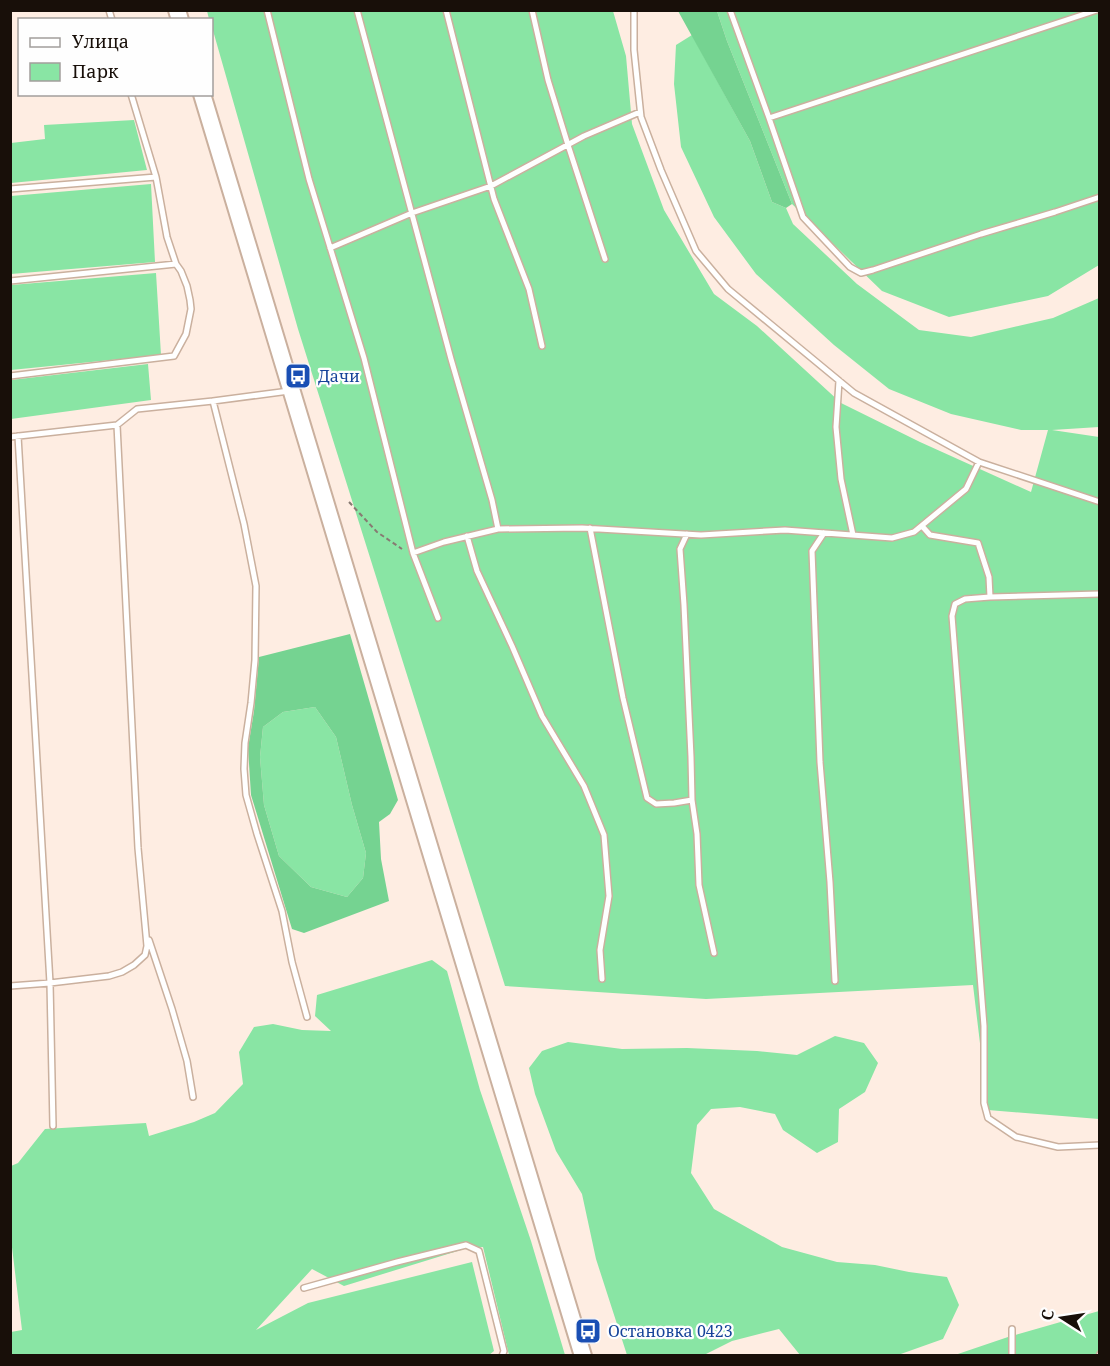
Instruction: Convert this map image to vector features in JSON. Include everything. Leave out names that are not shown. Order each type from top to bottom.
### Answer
[{"type":"main road","points":[[203,96],[583,1356]]},
{"type":"lane","points":[[267,10],[309,179],[364,358],[413,553],[438,618]]},
{"type":"lane","points":[[357,10],[451,359],[492,500],[498,529]]},
{"type":"lane","points":[[446,10],[494,199],[529,289],[542,346]]},
{"type":"lane","points":[[532,10],[548,80],[605,259]]},
{"type":"lane","points":[[634,10],[634,50],[640,112],[661,170],[696,251],[728,289],[854,393],[979,462],[1100,502]]},
{"type":"lane","points":[[730,10],[803,217],[850,267],[861,273],[1100,197]]},
{"type":"lane","points":[[769,118],[1097,10]]},
{"type":"lane","points":[[10,376],[174,356],[186,334],[191,309],[187,286],[176,264],[167,237],[156,177],[132,96]]},
{"type":"lane","points":[[330,248],[412,213],[491,186],[584,136],[640,112]]},
{"type":"lane","points":[[10,189],[156,177]]},
{"type":"lane","points":[[10,281],[176,264]]},
{"type":"lane","points":[[839,381],[836,427],[840,469],[853,535]]},
{"type":"lane","points":[[10,437],[117,425],[137,409],[291,390]]},
{"type":"lane","points":[[213,401],[244,524],[256,585],[255,660],[245,743],[246,795],[282,911],[292,962],[307,1017]]},
{"type":"lane","points":[[10,986],[109,976],[134,965],[145,955],[147,946],[138,848],[117,425]]},
{"type":"lane","points":[[18,436],[50,983],[53,1126]]},
{"type":"lane","points":[[413,553],[444,542],[498,529],[590,528],[701,535],[784,530],[892,538],[914,532],[966,489],[979,462]]},
{"type":"lane","points":[[922,526],[930,535],[978,543],[989,577],[990,597]]},
{"type":"lane","points":[[590,528],[623,698],[647,798],[656,804],[692,800]]},
{"type":"lane","points":[[824,533],[812,551],[820,762],[835,981]]},
{"type":"lane","points":[[687,534],[680,549],[692,757],[692,800],[697,834],[699,885],[714,953]]},
{"type":"lane","points":[[467,536],[477,571],[542,716],[584,786],[604,835],[609,896],[600,950],[602,979]]},
{"type":"lane","points":[[1100,594],[964,599],[955,604],[952,616],[984,1026],[984,1103],[988,1118],[1016,1137],[1058,1147],[1100,1145]]},
{"type":"lane","points":[[144,926],[187,1061],[193,1097]]},
{"type":"lane","points":[[304,1288],[466,1245],[479,1251],[504,1352],[502,1356]]},
{"type":"lane","points":[[1012,1329],[1012,1356]]},
{"type":"path","points":[[349,502],[377,532],[400,548],[413,553]]},
{"type":"green space","points":[[207,11],[613,11],[626,56],[632,124],[664,210],[714,294],[757,326],[841,403],[920,442],[1031,492],[1048,430],[1021,430],[951,414],[889,389],[834,345],[756,274],[714,217],[681,147],[674,84],[676,45],[692,35],[750,141],[772,202],[786,208],[793,224],[857,284],[919,330],[971,337],[1053,318],[1099,298],[1099,427],[1052,430],[1099,437],[1099,1119],[988,1110],[973,985],[706,999],[505,986],[298,329],[213,31],[213,18],[209,18]]},
{"type":"green space","points":[[678,11],[717,11],[792,204],[786,208],[772,202],[750,141]]},
{"type":"green space","points":[[717,11],[1099,11],[1099,265],[1048,296],[949,317],[882,291],[792,204]]},
{"type":"green space","points":[[134,120],[147,170],[11,183],[11,143],[45,139],[44,125]]},
{"type":"green space","points":[[151,184],[155,262],[11,274],[11,196]]},
{"type":"green space","points":[[156,273],[161,355],[11,370],[11,285]]},
{"type":"green space","points":[[148,364],[151,400],[11,419],[11,380]]},
{"type":"green space","points":[[350,634],[398,800],[390,814],[379,822],[381,859],[389,901],[304,933],[292,929],[251,795],[248,748],[259,657]],"holes":[[[315,707],[336,737],[366,853],[363,878],[347,897],[311,887],[279,856],[264,805],[260,757],[263,727],[283,712]]]},
{"type":"green space","points":[[315,707],[336,737],[366,853],[363,878],[347,897],[311,887],[279,856],[264,805],[260,757],[263,727],[283,712]]},
{"type":"green space","points":[[432,960],[447,971],[480,1090],[531,1241],[565,1355],[509,1355],[483,1247],[464,1249],[344,1286],[312,1269],[256,1330],[308,1303],[472,1262],[494,1351],[489,1355],[11,1356],[11,1332],[22,1330],[11,1239],[11,1166],[18,1163],[45,1129],[146,1123],[149,1136],[215,1113],[243,1084],[239,1052],[254,1027],[273,1024],[302,1030],[331,1031],[315,1016],[317,995]]},
{"type":"green space","points":[[835,1036],[864,1043],[878,1063],[865,1092],[839,1109],[838,1142],[817,1153],[783,1130],[775,1114],[740,1107],[711,1109],[697,1125],[691,1173],[714,1209],[782,1247],[837,1262],[875,1265],[947,1277],[959,1305],[943,1339],[898,1355],[800,1355],[779,1329],[732,1341],[704,1355],[627,1355],[596,1259],[582,1194],[556,1151],[535,1094],[529,1068],[542,1051],[568,1042],[622,1049],[687,1048],[797,1055]]},
{"type":"green space","points":[[1099,1311],[1099,1355],[952,1356],[1008,1337]]},
{"type":"place","name":"Дачи","points":[[298,376]]},
{"type":"place","name":"Остановка 0423","points":[[588,1331]]}]
